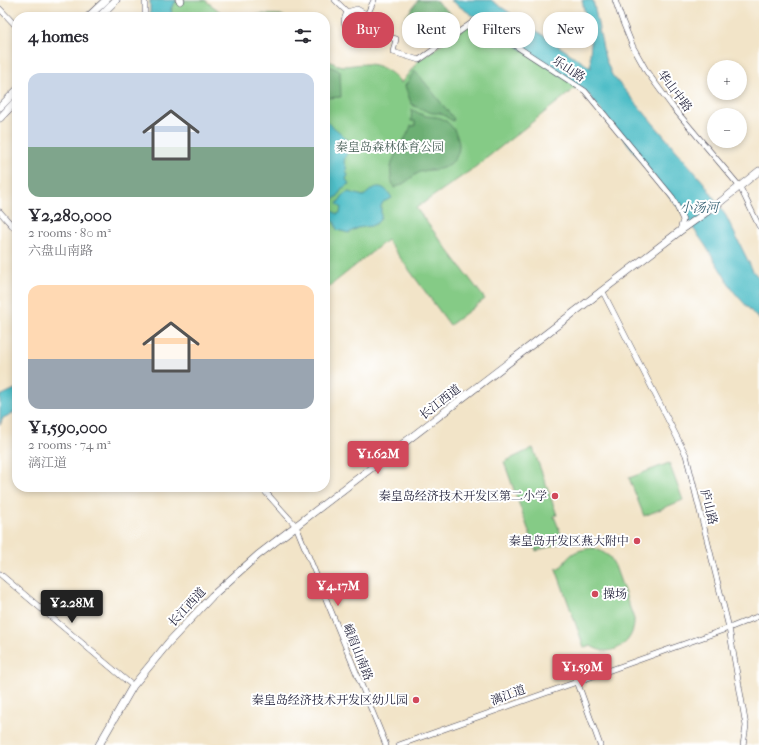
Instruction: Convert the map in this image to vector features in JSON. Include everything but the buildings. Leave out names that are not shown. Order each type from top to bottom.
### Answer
[{"type":"main road","points":[[93,12],[106,0]]},
{"type":"main road","points":[[104,12],[116,0]]},
{"type":"main road","points":[[0,107],[12,95]]},
{"type":"main road","points":[[0,118],[12,105]]},
{"type":"main road","name":"长江西道","points":[[99,745],[133,686],[169,642],[212,596],[258,555],[759,171]]},
{"type":"street","points":[[145,0],[145,12]]},
{"type":"street","points":[[335,0],[347,12],[357,9],[363,12]]},
{"type":"street","points":[[368,12],[374,0]]},
{"type":"street","name":"华山中路","points":[[615,0],[633,47],[647,72],[672,106],[740,187],[759,226]]},
{"type":"street","points":[[0,10],[12,22]]},
{"type":"street","name":"乐山路","points":[[394,48],[393,52],[419,60],[476,20],[585,91],[673,198],[683,220],[680,231]]},
{"type":"street","name":"乐山路","points":[[394,38],[396,39],[394,48]]},
{"type":"street","points":[[0,212],[12,225]]},
{"type":"street","name":"庐山路","points":[[602,290],[686,455],[729,628],[746,726],[743,745]]},
{"type":"street","name":"峨眉山南路","points":[[265,492],[296,526],[386,745]]},
{"type":"street","points":[[0,574],[133,686]]},
{"type":"street","name":"漓江道","points":[[399,745],[759,616]]},
{"type":"street","points":[[576,681],[600,745]]},
{"type":"green space","points":[[177,0],[205,0],[221,12],[171,12],[171,8]]},
{"type":"green space","points":[[418,0],[435,0],[449,12],[409,12]]},
{"type":"green space","name":"秦皇岛森林体育公园","points":[[468,26],[468,48],[519,48],[578,86],[474,168],[416,208],[485,299],[450,325],[387,240],[330,286],[330,61],[341,66],[372,64],[382,67],[391,73],[401,83],[419,60],[436,48],[460,48],[460,31]]},
{"type":"green space","points":[[330,66],[340,71],[341,97],[330,98]]},
{"type":"green space","points":[[415,70],[454,119],[453,121],[440,113],[432,113],[414,106],[411,103],[405,86]]},
{"type":"green space","points":[[412,109],[426,116],[444,119],[455,132],[459,145],[458,151],[456,157],[445,167],[420,172],[394,188],[391,178],[392,162],[411,126],[415,126],[415,121],[411,121]]},
{"type":"green space","points":[[533,448],[557,515],[554,516],[564,542],[536,551],[504,462]]},
{"type":"green space","points":[[669,463],[683,500],[644,516],[629,478]]},
{"type":"green space","name":"操场","points":[[594,548],[610,557],[615,566],[634,619],[634,627],[631,635],[627,641],[614,650],[606,651],[599,650],[591,646],[584,647],[556,569],[563,565],[575,552]]},
{"type":"water","points":[[150,0],[177,0],[171,8],[171,12],[150,12]]},
{"type":"water","name":"小汤河","points":[[450,0],[491,0],[509,12],[468,12]]},
{"type":"water","name":"小汤河","points":[[582,0],[593,0],[595,12],[585,12]]},
{"type":"water","name":"小汤河","points":[[598,24],[605,58],[612,75],[704,183],[726,216],[753,271],[759,278],[759,320],[734,292],[705,245],[679,208],[588,94],[520,48],[535,48],[535,30],[543,35],[543,48],[562,48],[591,68],[591,48],[598,48]]},
{"type":"water","points":[[330,125],[344,136],[348,145],[344,163],[348,175],[346,179],[349,184],[342,188],[338,196],[332,200],[331,210],[337,214],[340,213],[341,207],[337,204],[344,194],[349,192],[363,196],[374,188],[380,187],[386,190],[392,198],[383,202],[381,206],[381,218],[377,223],[371,226],[357,228],[349,233],[337,230],[330,218]]},
{"type":"water","points":[[12,390],[12,414],[3,418],[0,425],[0,396]]},
{"type":"place","name":"秦皇岛经济技术开发区第二小学","points":[[555,496]]},
{"type":"place","name":"秦皇岛开发区燕大附中","points":[[637,541]]},
{"type":"place","name":"操场","points":[[595,594]]},
{"type":"place","name":"秦皇岛经济技术开发区幼儿园","points":[[416,700]]}]
